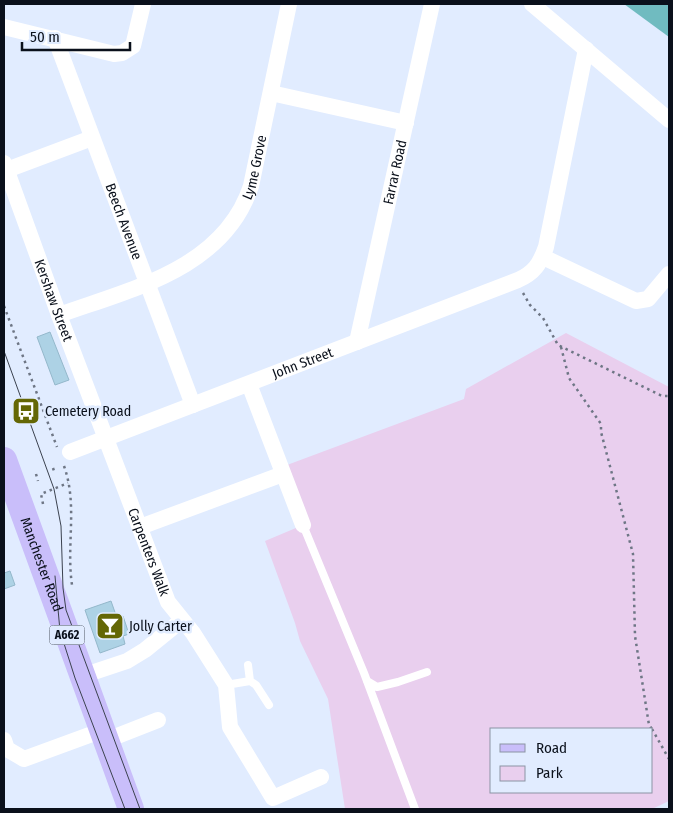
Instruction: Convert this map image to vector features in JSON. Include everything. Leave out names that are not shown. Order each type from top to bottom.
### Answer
[{"type":"main road","name":"Manchester Road","points":[[4,460],[131,809]]},
{"type":"street","points":[[4,27],[114,54],[122,53],[133,46],[143,4]]},
{"type":"street","name":"Lyme Grove","points":[[59,315],[147,283],[184,266],[212,246],[223,235],[247,198],[251,186],[289,4]]},
{"type":"street","name":"Farrar Road","points":[[357,342],[432,4]]},
{"type":"street","points":[[532,4],[669,120]]},
{"type":"street","name":"Beech Avenue","points":[[55,38],[193,405]]},
{"type":"street","points":[[586,50],[542,257],[636,301],[648,299],[669,274]]},
{"type":"street","points":[[271,93],[406,123]]},
{"type":"street","points":[[5,168],[92,138]]},
{"type":"street","name":"Kershaw Street","points":[[5,168],[106,438]]},
{"type":"street","name":"John Street","points":[[64,455],[518,280],[534,271],[542,257]]},
{"type":"street","points":[[250,384],[303,525]]},
{"type":"street","name":"Carpenters Walk","points":[[106,438],[168,602],[193,633],[226,685],[230,728],[274,798],[321,777]]},
{"type":"street","points":[[140,527],[283,474]]},
{"type":"street","points":[[82,676],[127,661],[182,620]]},
{"type":"street","points":[[4,740],[7,749],[24,759],[158,720]]},
{"type":"lane","points":[[303,525],[367,681],[415,809]]},
{"type":"lane","points":[[248,666],[250,681]]},
{"type":"lane","points":[[367,681],[377,687],[427,672]]},
{"type":"lane","points":[[226,685],[250,681],[256,685],[269,705]]},
{"type":"path","points":[[518,280],[530,304],[543,318],[558,345],[662,396],[669,396]]},
{"type":"path","points":[[4,306],[64,455],[72,520],[70,566],[72,586]]},
{"type":"path","points":[[561,347],[569,378],[601,424],[601,432],[613,482],[629,536],[633,554],[635,636],[649,725],[651,728]]},
{"type":"path","points":[[53,468],[55,474]]},
{"type":"path","points":[[36,474],[38,481]]},
{"type":"path","points":[[42,494],[68,483]]},
{"type":"path","points":[[653,731],[669,759]]},
{"type":"green space","points":[[566,333],[669,387],[669,801],[652,809],[345,809],[328,699],[300,641],[265,541],[303,525],[287,465],[464,399],[466,389]]},
{"type":"shaded area","points":[[624,4],[669,4],[669,37]]},
{"type":"building","points":[[50,332],[69,380],[55,385],[37,337]]},
{"type":"building","points":[[10,571],[15,585],[4,589],[4,573]]},
{"type":"building","points":[[111,601],[117,618],[123,616],[129,634],[123,636],[125,644],[100,653],[85,610]]},
{"type":"tram line","points":[[4,351],[54,489],[61,526],[63,588],[66,610],[140,809]]},
{"type":"tram line","points":[[55,576],[60,631],[75,678],[125,809]]},
{"type":"place","name":"Cemetery Road","points":[[26,411]]},
{"type":"place","name":"Jolly Carter","points":[[110,626]]}]
